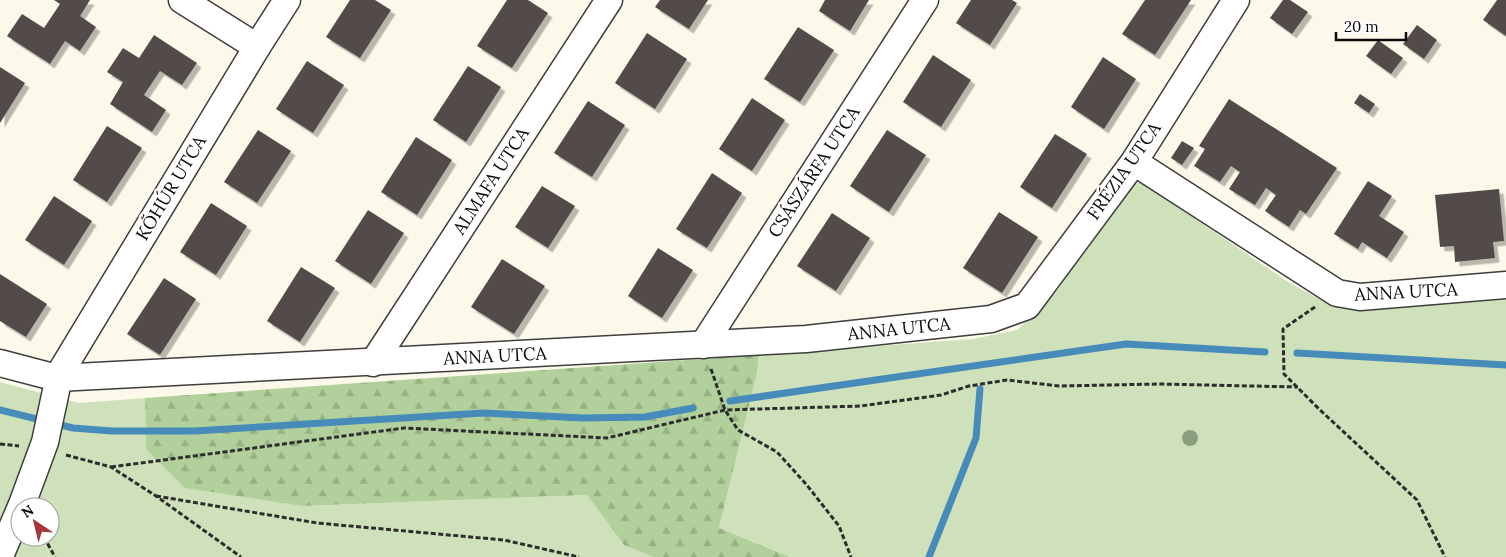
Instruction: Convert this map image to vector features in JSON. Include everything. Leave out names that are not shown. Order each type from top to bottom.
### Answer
[{"type":"street","points":[[182,0],[256,47]]},
{"type":"street","name":"KŐHÚR UTCA","points":[[24,497],[44,446],[57,382],[256,47],[287,0]]},
{"type":"street","name":"ALMAFA UTCA","points":[[373,363],[609,0]]},
{"type":"street","name":"CSÁSZÁRFA UTCA","points":[[703,345],[925,0]]},
{"type":"street","name":"FRÉZIA UTCA","points":[[991,319],[1027,306],[1134,162],[1236,0]]},
{"type":"street","name":"ANNA UTCA","points":[[1134,162],[1337,293],[1360,297],[1506,286]]},
{"type":"street","name":"ANNA UTCA","points":[[0,363],[57,382],[806,339],[991,319]]},
{"type":"street","name":"KŐHÚR UTCA","points":[[0,556],[10,532]]},
{"type":"path","points":[[1337,293],[1283,329],[1284,374],[1417,500],[1445,557]]},
{"type":"path","points":[[703,345],[725,410],[738,430],[777,452],[806,484],[838,526],[851,557]]},
{"type":"path","points":[[111,467],[404,428],[607,438],[725,410],[861,406],[941,395],[969,386],[1007,380],[1059,386],[1159,384],[1298,387]]},
{"type":"path","points":[[44,446],[111,467],[156,496],[241,557]]},
{"type":"path","points":[[156,496],[317,523],[504,540],[579,557]]},
{"type":"green space","points":[[1141,182],[1288,282],[1330,305],[1357,306],[1506,296],[1506,557],[790,557],[719,528],[757,373],[759,355],[973,339],[1017,330],[1058,290],[1122,188]]},
{"type":"green space","points":[[759,355],[757,373],[719,528],[790,557],[653,557],[624,545],[587,495],[303,506],[185,488],[146,449],[145,398]]},
{"type":"green space","points":[[0,382],[79,403],[145,398],[146,449],[303,506],[587,495],[624,545],[653,557],[0,557]]},
{"type":"building","points":[[54,0],[90,0],[80,16],[96,27],[80,51],[65,41],[50,64],[7,36],[22,14],[44,28],[60,4]]},
{"type":"building","points":[[350,0],[375,0],[391,10],[360,58],[326,37]]},
{"type":"building","points":[[507,0],[528,0],[548,13],[512,68],[477,46]]},
{"type":"building","points":[[660,0],[708,0],[689,29],[655,7]]},
{"type":"building","points":[[825,0],[869,0],[850,31],[819,11]]},
{"type":"building","points":[[971,0],[1012,0],[1017,3],[990,45],[956,23]]},
{"type":"building","points":[[1145,0],[1191,0],[1155,55],[1122,34]]},
{"type":"building","points":[[1283,0],[1290,0],[1308,12],[1292,34],[1270,18]]},
{"type":"building","points":[[1497,0],[1506,0],[1506,36],[1483,20]]},
{"type":"building","points":[[1417,25],[1437,40],[1424,59],[1403,44]]},
{"type":"building","points":[[798,27],[834,50],[800,102],[764,79]]},
{"type":"building","points":[[647,33],[687,59],[655,109],[615,83]]},
{"type":"building","points":[[154,35],[197,63],[182,85],[160,71],[144,95],[166,110],[152,132],[110,104],[123,82],[107,72],[123,48],[139,58]]},
{"type":"building","points":[[1378,40],[1403,58],[1391,74],[1366,56]]},
{"type":"building","points":[[933,55],[971,80],[941,127],[903,102]]},
{"type":"building","points":[[1103,57],[1136,79],[1104,129],[1071,107]]},
{"type":"building","points":[[307,61],[344,85],[313,133],[276,109]]},
{"type":"building","points":[[468,66],[501,87],[466,142],[433,120]]},
{"type":"building","points":[[0,67],[25,83],[0,123]]},
{"type":"building","points":[[1360,94],[1375,104],[1369,113],[1354,103]]},
{"type":"building","points":[[752,98],[785,120],[752,171],[719,149]]},
{"type":"building","points":[[1229,99],[1337,168],[1306,214],[1300,210],[1289,227],[1265,211],[1276,195],[1266,188],[1255,205],[1229,189],[1240,172],[1231,166],[1220,182],[1194,166],[1205,149],[1199,146]]},
{"type":"building","points":[[588,101],[625,125],[592,177],[554,153]]},
{"type":"building","points":[[107,126],[142,148],[107,202],[73,180]]},
{"type":"building","points":[[258,130],[291,151],[257,203],[224,182]]},
{"type":"building","points":[[887,130],[926,155],[889,212],[850,186]]},
{"type":"building","points":[[1055,134],[1087,154],[1052,208],[1020,187]]},
{"type":"building","points":[[416,137],[452,160],[417,215],[381,192]]},
{"type":"building","points":[[1182,141],[1194,148],[1182,165],[1171,158]]},
{"type":"building","points":[[712,173],[742,193],[707,248],[676,229]]},
{"type":"building","points":[[1368,181],[1392,196],[1379,216],[1404,232],[1387,258],[1362,242],[1358,249],[1334,234]]},
{"type":"building","points":[[542,186],[575,206],[548,248],[515,227]]},
{"type":"building","points":[[1499,189],[1504,241],[1493,242],[1495,258],[1455,262],[1454,246],[1440,247],[1435,195]]},
{"type":"building","points":[[54,196],[92,221],[64,265],[25,240]]},
{"type":"building","points":[[211,203],[247,226],[216,275],[180,252]]},
{"type":"building","points":[[368,210],[404,233],[371,284],[335,261]]},
{"type":"building","points":[[999,212],[1038,237],[1002,293],[963,268]]},
{"type":"building","points":[[832,213],[870,238],[836,291],[797,266]]},
{"type":"building","points":[[658,248],[693,270],[662,318],[628,296]]},
{"type":"building","points":[[502,259],[545,286],[514,334],[471,307]]},
{"type":"building","points":[[301,267],[335,288],[300,342],[267,321]]},
{"type":"building","points":[[0,274],[47,304],[26,337],[0,321]]},
{"type":"building","points":[[164,278],[196,299],[160,355],[127,334]]},
{"type":"waterway","points":[[730,401],[1126,344],[1265,352]]},
{"type":"waterway","points":[[1297,353],[1506,365]]},
{"type":"waterway","points":[[929,557],[976,438],[980,389]]},
{"type":"waterway","points":[[0,410],[73,428],[112,431],[195,431],[483,413],[583,418],[645,417],[693,408]]}]
